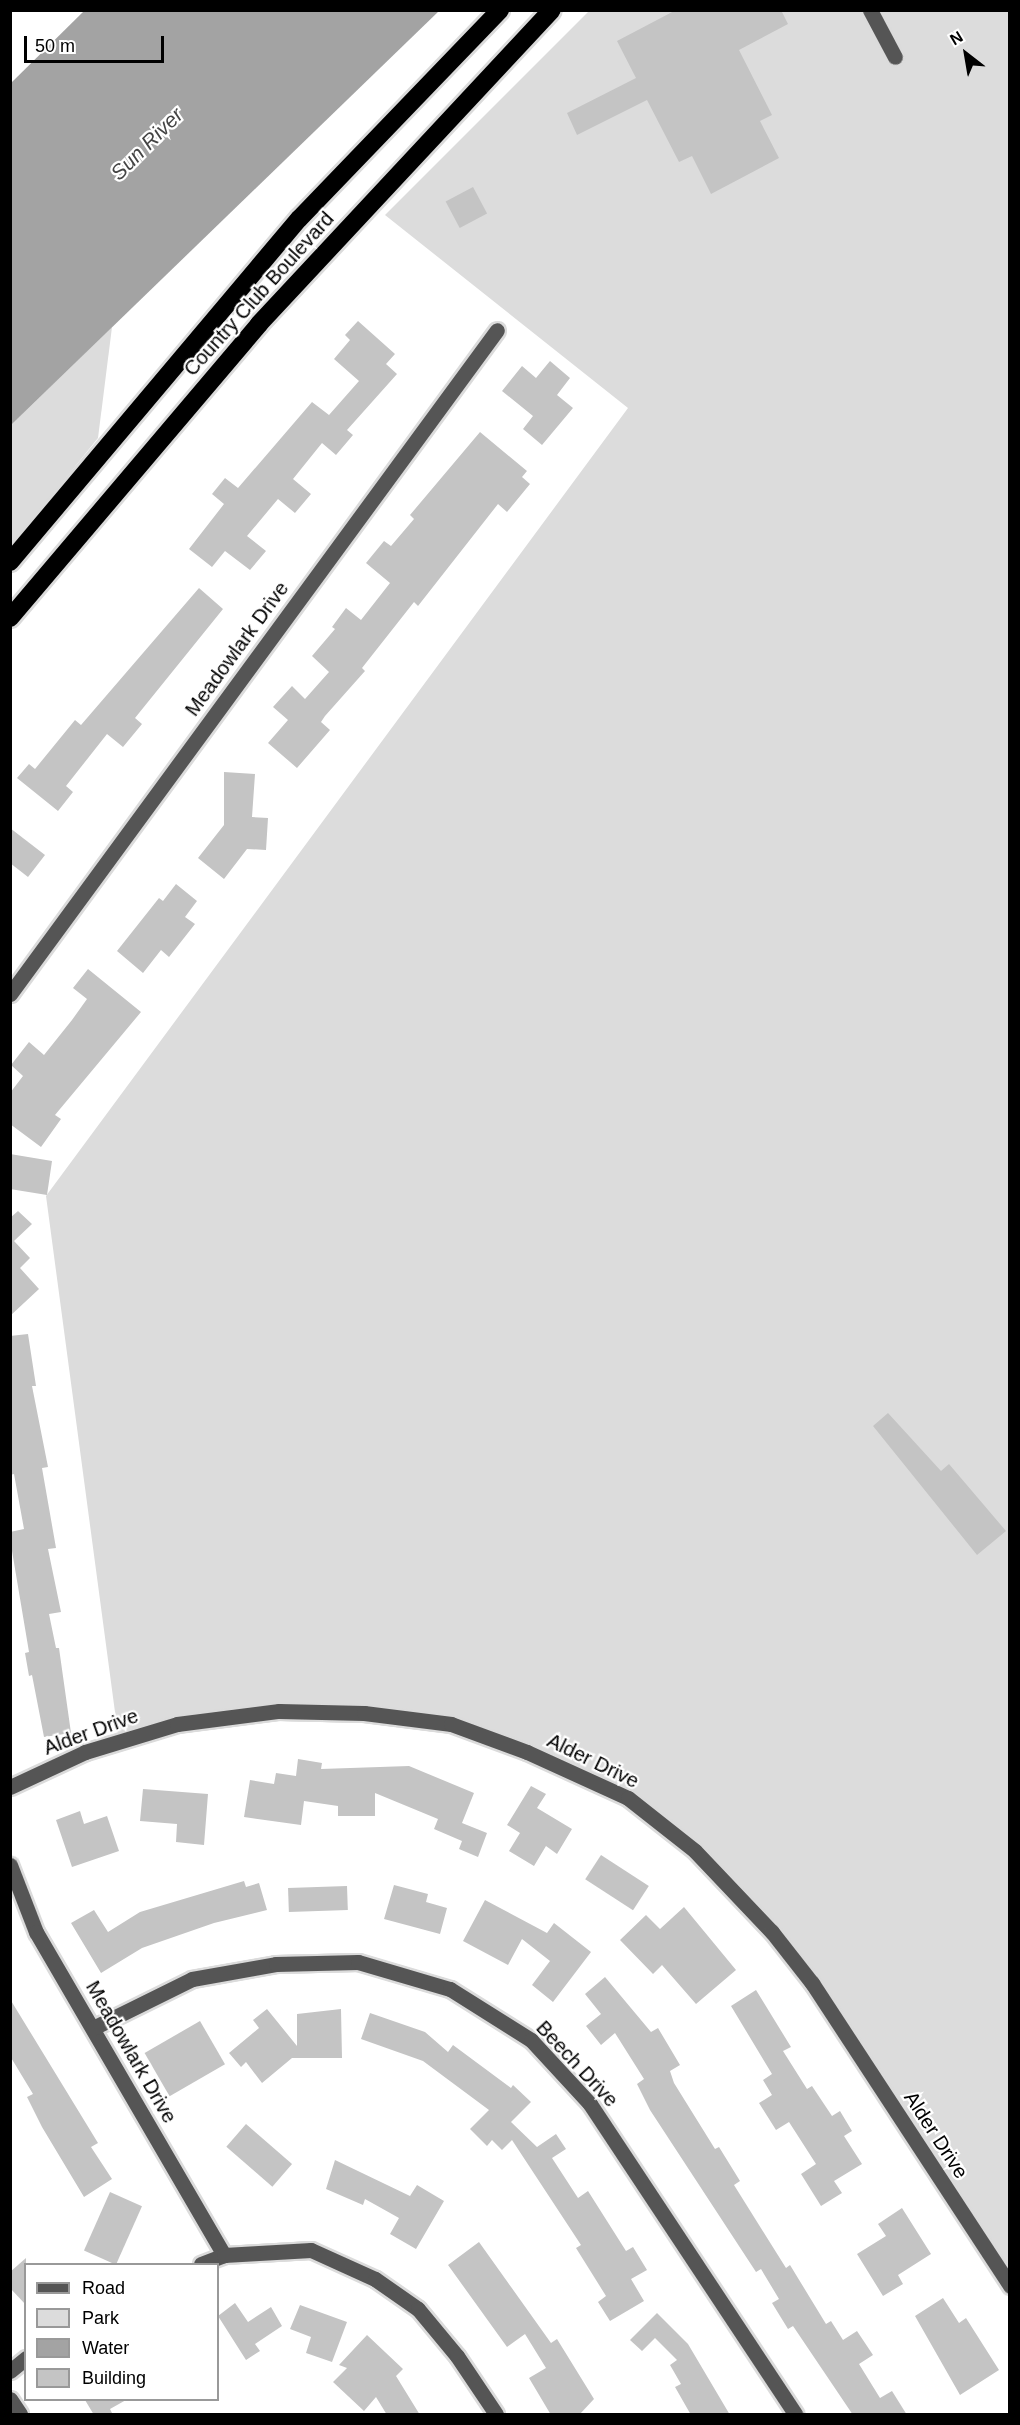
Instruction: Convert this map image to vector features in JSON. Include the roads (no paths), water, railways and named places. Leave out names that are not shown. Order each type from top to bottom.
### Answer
[{"type":"highway","name":"Country Club Boulevard","points":[[10,562],[299,219],[500,10]]},
{"type":"highway","name":"Country Club Boulevard","points":[[10,618],[259,324],[552,10]]},
{"type":"street","points":[[870,10],[895,57]]},
{"type":"street","name":"Meadowlark Drive","points":[[10,994],[498,330]]},
{"type":"street","name":"Alder Drive","points":[[10,1787],[85,1752],[177,1724],[279,1711],[342,1712],[451,1724],[628,1798],[695,1851],[772,1932],[812,1983],[1010,2286]]},
{"type":"street","name":"Meadowlark Drive","points":[[10,1865],[36,1932],[224,2255]]},
{"type":"street","name":"Beech Drive","points":[[93,2028],[192,1979],[276,1964],[358,1962],[450,1989],[531,2040],[590,2104],[795,2415]]},
{"type":"street","points":[[206,2263],[224,2255],[311,2250],[375,2279],[418,2309],[457,2356],[496,2415]]},
{"type":"street","points":[[10,2371],[24,2360]]},
{"type":"street","points":[[10,2399],[20,2415]]},
{"type":"water","name":"Sun River","points":[[85,10],[439,11],[11,425],[11,83]]}]
